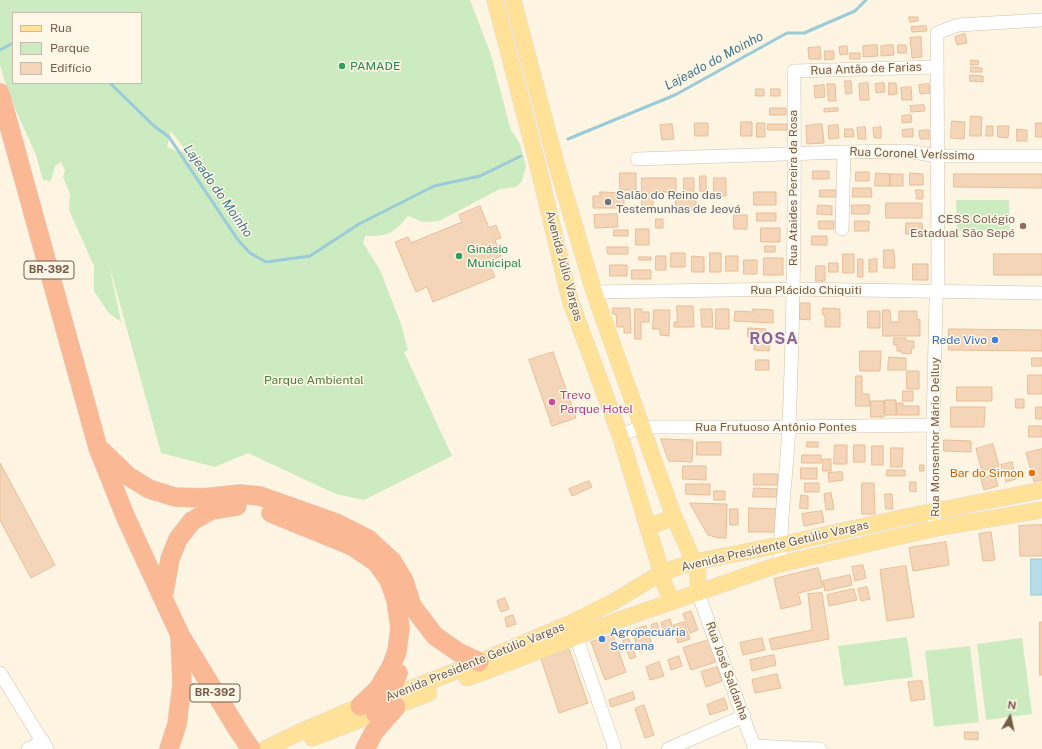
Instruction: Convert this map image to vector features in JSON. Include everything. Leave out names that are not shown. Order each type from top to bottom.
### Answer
[{"type":"highway","name":"BR-392","points":[[0,93],[98,448],[126,518],[180,635],[251,749]]},
{"type":"highway","points":[[98,448],[128,476],[149,488],[175,497],[203,498],[240,494],[260,496],[336,522],[368,539],[392,561],[404,581],[412,606],[413,628],[393,701],[365,749]]},
{"type":"highway","points":[[163,598],[170,559],[178,539],[192,521],[212,510],[235,506],[261,510],[286,518],[352,546],[376,562],[389,580],[396,600],[400,628],[397,651],[391,667],[378,688],[368,709]]},
{"type":"highway","points":[[412,606],[435,636],[458,652],[479,662]]},
{"type":"highway","points":[[168,749],[177,724],[182,684],[180,635]]},
{"type":"highway","points":[[368,709],[393,701]]},
{"type":"main road","name":"Avenida Júlio Vargas","points":[[495,0],[538,166],[570,300],[620,434],[661,574],[672,602]]},
{"type":"main road","name":"Avenida Júlio Vargas","points":[[513,0],[556,163],[594,292],[674,516],[698,571],[698,593]]},
{"type":"main road","points":[[538,166],[556,163]]},
{"type":"main road","name":"Rua Plácido Chiquiti","points":[[570,300],[594,292]]},
{"type":"main road","name":"Avenida Presidente Getúlio Vargas","points":[[393,701],[574,630],[613,602],[661,574],[694,562],[780,545],[933,511],[1042,490]]},
{"type":"main road","name":"Avenida Presidente Getúlio Vargas","points":[[393,701],[479,662],[574,630],[619,620],[780,564],[936,528],[1042,510]]},
{"type":"main road","points":[[648,527],[674,516]]},
{"type":"main road","points":[[744,552],[750,575]]},
{"type":"main road","points":[[613,602],[619,620]]},
{"type":"main road","points":[[265,749],[302,736],[368,709]]},
{"type":"main road","points":[[288,749],[302,736]]},
{"type":"street","name":"Rua Monsenhor Mário Delluy","points":[[936,528],[933,511],[933,425],[936,291],[938,283],[937,33],[958,25],[1042,20]]},
{"type":"street","name":"Rua Antão de Farias","points":[[794,71],[937,67]]},
{"type":"street","name":"Rua Ataides Pereira da Rosa","points":[[780,564],[780,545],[789,427],[793,289],[794,71]]},
{"type":"street","name":"Rua Coronel Veríssimo","points":[[637,159],[907,151],[937,156],[1042,156]]},
{"type":"street","points":[[842,229],[844,152]]},
{"type":"street","name":"Rua Plácido Chiquiti","points":[[594,292],[793,289],[1042,293]]},
{"type":"street","name":"Rua Frutuoso Antônio Pontes","points":[[620,434],[642,428],[933,425]]},
{"type":"street","name":"Rua José Saldanha","points":[[698,593],[754,747]]},
{"type":"street","points":[[574,630],[614,749]]},
{"type":"street","points":[[0,673],[45,745],[28,749]]},
{"type":"street","points":[[668,749],[744,716]]},
{"type":"street","points":[[754,747],[820,749]]},
{"type":"green space","name":"Parque Ambiental","points":[[0,0],[470,0],[491,55],[511,131],[520,144],[526,166],[522,181],[516,187],[500,189],[439,221],[423,222],[408,216],[390,233],[365,236],[363,243],[380,270],[401,324],[408,350],[404,352],[452,456],[364,500],[336,494],[248,453],[215,467],[161,453],[109,264],[121,322],[108,312],[94,291],[94,266],[69,210],[70,194],[63,177],[65,170],[61,162],[55,166],[51,181],[43,180],[36,155],[8,93],[0,65]],"holes":[[[171,131],[186,151],[178,152],[167,147]]]},
{"type":"green space","points":[[956,200],[1009,200],[1010,231],[957,231]]},
{"type":"green space","points":[[907,637],[913,677],[844,686],[838,646]]},
{"type":"green space","points":[[1022,638],[1032,714],[986,720],[977,644]]},
{"type":"green space","points":[[970,646],[979,722],[934,727],[925,651]]},
{"type":"water","points":[[1031,559],[1042,559],[1042,595],[1031,595]]},
{"type":"building","points":[[909,17],[918,17],[918,21],[910,22]]},
{"type":"building","points":[[926,26],[927,31],[912,32],[911,27]]},
{"type":"building","points":[[965,34],[967,43],[957,45],[955,37]]},
{"type":"building","points":[[921,37],[922,57],[912,58],[910,38]]},
{"type":"building","points":[[877,45],[878,56],[863,57],[863,46]]},
{"type":"building","points":[[893,45],[894,55],[881,56],[881,46]]},
{"type":"building","points":[[898,45],[906,45],[907,53],[898,53]]},
{"type":"building","points":[[847,46],[848,54],[840,55],[839,47]]},
{"type":"building","points":[[820,47],[821,59],[809,59],[808,48]]},
{"type":"building","points":[[825,51],[834,51],[834,59],[825,60]]},
{"type":"building","points":[[850,53],[860,53],[860,59],[850,59]]},
{"type":"building","points":[[971,60],[979,61],[978,65],[971,65]]},
{"type":"building","points":[[971,67],[982,68],[982,72],[971,72]]},
{"type":"building","points":[[970,75],[983,76],[983,82],[970,81]]},
{"type":"building","points":[[845,81],[851,81],[852,93],[846,94]]},
{"type":"building","points":[[868,83],[869,100],[860,100],[859,84]]},
{"type":"building","points":[[884,83],[885,92],[876,93],[875,84]]},
{"type":"building","points":[[889,83],[896,83],[897,94],[889,95]]},
{"type":"building","points":[[827,84],[835,84],[836,101],[829,101]]},
{"type":"building","points":[[929,84],[930,93],[920,94],[919,85]]},
{"type":"building","points":[[824,85],[825,97],[815,98],[814,86]]},
{"type":"building","points":[[911,87],[912,100],[902,100],[901,88]]},
{"type":"building","points":[[756,89],[764,89],[764,96],[756,96]]},
{"type":"building","points":[[771,89],[780,89],[780,96],[771,96]]},
{"type":"building","points":[[924,105],[925,111],[911,112],[910,106]]},
{"type":"building","points":[[770,108],[786,108],[786,115],[770,115]]},
{"type":"building","points":[[838,108],[838,111],[824,112],[824,109]]},
{"type":"building","points":[[911,115],[912,122],[902,123],[902,116]]},
{"type":"building","points":[[971,116],[982,117],[981,136],[970,136]]},
{"type":"building","points":[[952,121],[965,122],[964,139],[951,138]]},
{"type":"building","points":[[741,122],[752,122],[752,136],[741,136]]},
{"type":"building","points":[[695,123],[708,123],[708,136],[695,136]]},
{"type":"building","points":[[757,123],[765,123],[765,137],[757,137]]},
{"type":"building","points":[[1036,123],[1042,123],[1042,137],[1036,137]]},
{"type":"building","points":[[672,124],[674,139],[662,140],[660,125]]},
{"type":"building","points":[[768,124],[787,124],[787,130],[768,130]]},
{"type":"building","points":[[822,124],[824,143],[807,144],[806,126]]},
{"type":"building","points":[[838,125],[839,138],[829,139],[828,126]]},
{"type":"building","points":[[987,126],[993,126],[993,136],[986,136]]},
{"type":"building","points":[[998,126],[1009,126],[1008,138],[998,137]]},
{"type":"building","points":[[865,127],[866,139],[858,139],[857,128]]},
{"type":"building","points":[[881,127],[881,138],[874,138],[873,128]]},
{"type":"building","points":[[845,129],[853,129],[854,137],[845,137]]},
{"type":"building","points":[[913,129],[913,137],[903,137],[902,130]]},
{"type":"building","points":[[1017,129],[1027,130],[1027,141],[1017,141]]},
{"type":"building","points":[[929,130],[929,139],[920,139],[919,131]]},
{"type":"building","points":[[813,171],[829,171],[829,179],[813,179]]},
{"type":"building","points":[[856,172],[869,172],[869,181],[856,181]]},
{"type":"building","points":[[620,173],[636,173],[636,190],[620,190]]},
{"type":"building","points":[[876,173],[890,174],[890,186],[875,186]]},
{"type":"building","points":[[910,173],[923,174],[923,185],[910,185]]},
{"type":"building","points":[[890,174],[903,174],[903,186],[890,186]]},
{"type":"building","points":[[954,174],[1042,174],[1042,188],[954,187]]},
{"type":"building","points":[[700,176],[706,176],[706,192],[700,191]]},
{"type":"building","points":[[642,178],[676,178],[676,192],[653,192],[653,208],[642,208]]},
{"type":"building","points":[[684,178],[694,178],[694,193],[684,193]]},
{"type":"building","points":[[714,178],[726,178],[726,196],[714,196]]},
{"type":"building","points":[[853,188],[871,188],[872,197],[853,197]]},
{"type":"building","points":[[820,190],[836,190],[836,197],[820,197]]},
{"type":"building","points":[[916,190],[923,190],[923,199],[917,199]]},
{"type":"building","name":"Salão do Reino das Testemunhas de Jeová","points":[[600,192],[624,193],[624,208],[593,208],[593,196],[600,196]]},
{"type":"building","points":[[754,192],[776,192],[776,205],[754,205]]},
{"type":"building","points":[[676,200],[696,200],[696,210],[676,210]]},
{"type":"building","points":[[886,203],[922,203],[922,218],[886,218]]},
{"type":"building","points":[[818,205],[832,206],[832,215],[817,214]]},
{"type":"building","points":[[852,205],[870,205],[869,214],[852,214]]},
{"type":"building","points":[[480,206],[489,228],[496,225],[501,238],[495,240],[501,256],[488,262],[495,277],[433,302],[427,287],[416,292],[395,242],[408,237],[411,243],[462,222],[459,215]]},
{"type":"building","points":[[757,213],[776,213],[776,221],[757,221]]},
{"type":"building","points":[[617,214],[618,227],[595,228],[594,215]]},
{"type":"building","points":[[734,215],[747,215],[747,229],[734,229]]},
{"type":"building","points":[[656,219],[663,219],[663,228],[656,228]]},
{"type":"building","points":[[819,221],[834,221],[834,229],[819,229]]},
{"type":"building","points":[[855,221],[869,221],[869,231],[855,231]]},
{"type":"building","points":[[906,223],[922,223],[923,234],[906,234]]},
{"type":"building","points":[[761,228],[780,228],[780,242],[761,242]]},
{"type":"building","points":[[636,229],[649,229],[649,245],[636,245]]},
{"type":"building","points":[[614,230],[628,230],[628,236],[614,236]]},
{"type":"building","points":[[812,236],[827,236],[827,245],[812,245]]},
{"type":"building","points":[[765,246],[775,246],[775,252],[765,252]]},
{"type":"building","points":[[607,247],[628,247],[628,254],[608,254]]},
{"type":"building","points":[[884,250],[894,250],[895,268],[884,268]]},
{"type":"building","points":[[671,253],[685,253],[685,267],[671,267]]},
{"type":"building","points":[[710,253],[721,253],[721,272],[710,272]]},
{"type":"building","points":[[843,254],[854,254],[854,273],[843,273]]},
{"type":"building","points":[[994,254],[1042,254],[1042,275],[994,275]]},
{"type":"building","points":[[656,256],[666,256],[666,270],[656,270]]},
{"type":"building","points":[[692,256],[704,257],[704,272],[692,272]]},
{"type":"building","points":[[726,256],[738,256],[738,271],[726,271]]},
{"type":"building","points":[[639,257],[651,257],[651,260],[639,260]]},
{"type":"building","points":[[764,258],[783,258],[783,275],[764,275]]},
{"type":"building","points":[[858,259],[863,259],[863,277],[858,277]]},
{"type":"building","points":[[877,259],[877,272],[869,272],[869,260]]},
{"type":"building","points":[[744,260],[757,260],[757,274],[744,274]]},
{"type":"building","points":[[829,263],[838,263],[838,272],[829,272]]},
{"type":"building","points":[[913,264],[928,264],[928,280],[913,280]]},
{"type":"building","points":[[610,265],[627,265],[627,276],[610,276]]},
{"type":"building","points":[[816,266],[825,266],[825,281],[816,281]]},
{"type":"building","points":[[632,270],[651,270],[651,279],[632,279]]},
{"type":"building","points":[[800,303],[810,303],[810,320],[800,319]]},
{"type":"building","points":[[677,306],[693,306],[694,327],[674,327],[674,322],[677,322]]},
{"type":"building","points":[[613,308],[630,308],[631,333],[624,333],[624,327],[617,327],[616,314],[613,314]]},
{"type":"building","points":[[823,308],[840,309],[840,327],[825,327],[825,315],[823,315]]},
{"type":"building","points":[[635,309],[642,309],[642,312],[649,312],[649,322],[641,322],[641,339],[635,339]]},
{"type":"building","points":[[701,309],[712,309],[713,327],[702,327]]},
{"type":"building","points":[[716,309],[729,309],[729,329],[716,329]]},
{"type":"building","points":[[753,309],[773,310],[773,323],[734,321],[735,311],[753,312]]},
{"type":"building","points":[[654,310],[670,310],[669,336],[660,335],[660,329],[653,329]]},
{"type":"building","points":[[883,310],[890,310],[891,322],[899,322],[899,311],[917,311],[917,320],[920,319],[920,336],[883,336]]},
{"type":"building","points":[[868,311],[880,311],[880,328],[868,328]]},
{"type":"building","points":[[748,328],[766,329],[766,337],[748,337]]},
{"type":"building","name":"Rede Vivo","points":[[949,329],[1042,330],[1042,351],[949,350]]},
{"type":"building","points":[[894,338],[906,338],[906,341],[914,341],[914,348],[912,348],[911,354],[897,351],[897,345],[894,345]]},
{"type":"building","points":[[758,341],[770,342],[769,351],[754,350],[754,345],[757,345]]},
{"type":"building","points":[[860,351],[881,351],[880,371],[860,371]]},
{"type":"building","points":[[553,352],[576,418],[552,426],[529,360]]},
{"type":"building","points":[[889,357],[906,358],[906,370],[888,370]]},
{"type":"building","points":[[1032,358],[1042,358],[1042,366],[1032,366]]},
{"type":"building","points":[[756,360],[769,360],[769,370],[756,370]]},
{"type":"building","points":[[907,371],[919,371],[919,389],[907,389]]},
{"type":"building","points":[[1028,375],[1042,375],[1042,394],[1028,394]]},
{"type":"building","points":[[856,376],[862,376],[862,394],[869,394],[870,406],[856,406]]},
{"type":"building","points":[[957,387],[992,387],[992,401],[957,401]]},
{"type":"building","points":[[903,391],[913,391],[913,401],[903,401]]},
{"type":"building","points":[[1016,399],[1024,399],[1024,408],[1016,408]]},
{"type":"building","points":[[885,400],[896,400],[896,415],[885,415]]},
{"type":"building","points":[[871,401],[884,401],[884,417],[871,417]]},
{"type":"building","points":[[897,403],[903,403],[903,406],[919,406],[919,415],[897,415]]},
{"type":"building","points":[[951,407],[985,407],[984,427],[951,427]]},
{"type":"building","points":[[1036,407],[1042,407],[1042,419],[1036,419]]},
{"type":"building","points":[[1029,426],[1042,426],[1042,437],[1029,437]]},
{"type":"building","points":[[661,439],[693,440],[692,462],[669,461]]},
{"type":"building","points":[[944,440],[971,441],[971,452],[944,451]]},
{"type":"building","points":[[697,442],[721,442],[721,455],[697,455]]},
{"type":"building","points":[[807,442],[818,442],[818,447],[807,447]]},
{"type":"building","points":[[993,444],[999,466],[982,471],[976,449]]},
{"type":"building","points":[[835,445],[847,445],[847,464],[834,464]]},
{"type":"building","points":[[854,445],[865,445],[865,462],[854,462]]},
{"type":"building","points":[[872,446],[883,446],[883,465],[872,465]]},
{"type":"building","points":[[891,448],[903,448],[902,467],[891,467]]},
{"type":"building","points":[[1042,449],[1042,480],[1034,482],[1026,453]]},
{"type":"building","points":[[802,455],[821,455],[821,463],[802,463]]},
{"type":"building","points":[[823,459],[831,459],[831,471],[823,471]]},
{"type":"building","points":[[1012,462],[1016,479],[1006,482],[1001,465]]},
{"type":"building","points":[[0,463],[55,565],[31,578],[0,520]]},
{"type":"building","points":[[920,465],[924,465],[924,471],[920,471]]},
{"type":"building","points":[[683,466],[706,466],[706,480],[683,479]]},
{"type":"building","points":[[801,468],[817,468],[817,479],[801,479]]},
{"type":"building","points":[[887,470],[905,470],[905,476],[887,476]]},
{"type":"building","points":[[842,472],[843,480],[829,482],[828,473]]},
{"type":"building","points":[[754,474],[778,474],[778,485],[754,485]]},
{"type":"building","points":[[995,475],[998,486],[984,490],[981,479]]},
{"type":"building","points":[[589,481],[592,487],[572,496],[569,489]]},
{"type":"building","points":[[910,482],[916,482],[916,492],[910,491]]},
{"type":"building","points":[[805,483],[819,483],[819,492],[805,492]]},
{"type":"building","points":[[862,483],[874,483],[875,514],[862,514]]},
{"type":"building","points":[[686,484],[710,484],[710,495],[686,494]]},
{"type":"building","points":[[754,488],[777,489],[777,497],[753,497]]},
{"type":"building","points":[[714,491],[725,491],[725,500],[714,500]]},
{"type":"building","points":[[831,493],[834,509],[826,510],[824,494]]},
{"type":"building","points":[[885,494],[892,494],[893,509],[886,509]]},
{"type":"building","points":[[801,495],[808,496],[808,509],[800,508]]},
{"type":"building","points":[[690,503],[727,504],[726,538],[718,538],[708,535]]},
{"type":"building","points":[[749,508],[777,509],[777,532],[749,532]]},
{"type":"building","points":[[730,509],[738,509],[738,525],[730,525]]},
{"type":"building","points":[[822,511],[824,522],[804,526],[802,514]]},
{"type":"building","points":[[1042,525],[1042,556],[1020,556],[1019,526]]},
{"type":"building","points":[[991,532],[995,560],[983,561],[979,534]]},
{"type":"building","points":[[946,542],[949,565],[913,571],[909,548]]},
{"type":"building","points":[[863,565],[866,578],[855,581],[852,567]]},
{"type":"building","points":[[906,566],[914,617],[887,621],[880,570]]},
{"type":"building","points":[[818,568],[823,587],[798,593],[801,604],[781,609],[774,579]]},
{"type":"building","points":[[850,575],[852,585],[825,591],[823,581]]},
{"type":"building","points":[[867,587],[870,599],[861,601],[858,589]]},
{"type":"building","points":[[854,589],[857,600],[829,606],[827,595]]},
{"type":"building","points":[[822,593],[829,639],[772,650],[769,639],[812,630],[808,594]]},
{"type":"building","points":[[505,598],[509,609],[501,612],[497,601]]},
{"type":"building","points":[[691,611],[698,630],[690,633],[683,614]]},
{"type":"building","points":[[513,615],[516,624],[507,627],[505,618]]},
{"type":"building","points":[[670,619],[672,626],[663,630],[661,623]]},
{"type":"building","points":[[684,622],[690,639],[678,643],[673,626]]},
{"type":"building","points":[[1040,622],[1042,622],[1042,675],[1040,675]]},
{"type":"building","points":[[657,623],[659,629],[653,631],[651,625]]},
{"type":"building","points":[[646,626],[653,648],[639,652],[632,630]]},
{"type":"building","points":[[613,635],[626,672],[605,680],[591,642]]},
{"type":"building","points":[[762,638],[765,650],[743,655],[740,643]]},
{"type":"building","points":[[629,639],[636,657],[630,659],[623,641]]},
{"type":"building","points":[[709,640],[716,662],[691,670],[683,648]]},
{"type":"building","points":[[569,649],[588,703],[559,713],[541,659]]},
{"type":"building","points":[[774,655],[776,665],[752,671],[750,660]]},
{"type":"building","points":[[679,656],[682,666],[671,670],[668,660]]},
{"type":"building","points":[[659,662],[664,676],[650,680],[646,667]]},
{"type":"building","points":[[717,667],[722,681],[706,687],[701,672]]},
{"type":"building","points":[[777,674],[781,688],[755,693],[752,680]]},
{"type":"building","points":[[922,681],[925,699],[911,701],[908,682]]},
{"type":"building","points":[[633,692],[635,699],[611,707],[609,700]]},
{"type":"building","points":[[724,698],[728,709],[710,715],[707,705]]},
{"type":"building","points":[[644,705],[654,735],[645,738],[635,709]]},
{"type":"building","points":[[965,732],[978,732],[978,740],[965,739]]},
{"type":"waterway","name":"Lajeado do Moinho","points":[[568,139],[675,95],[787,33],[804,33],[855,11],[866,0]]},
{"type":"waterway","name":"Lajeado do Moinho","points":[[0,50],[12,44]]},
{"type":"waterway","name":"Lajeado do Moinho","points":[[111,84],[154,126],[169,137],[238,240],[250,253],[266,262],[310,256],[359,224],[434,186],[480,176],[521,156]]},
{"type":"place","name":"PAMADE","points":[[342,66]]},
{"type":"place","name":"Salão do Reino das Testemunhas de Jeová","points":[[608,202]]},
{"type":"place","name":"CESS Colégio Estadual São Sepé","points":[[1023,226]]},
{"type":"place","name":"Ginásio Municipal","points":[[459,256]]},
{"type":"place","name":"Rede Vivo","points":[[995,340]]},
{"type":"place","name":"Trevo Parque Hotel","points":[[552,402]]},
{"type":"place","name":"Bar do Simon","points":[[1032,473]]},
{"type":"place","name":"Agropecuária Serrana","points":[[602,639]]},
{"type":"district","name":"ROSA","points":[[774,339]]}]
